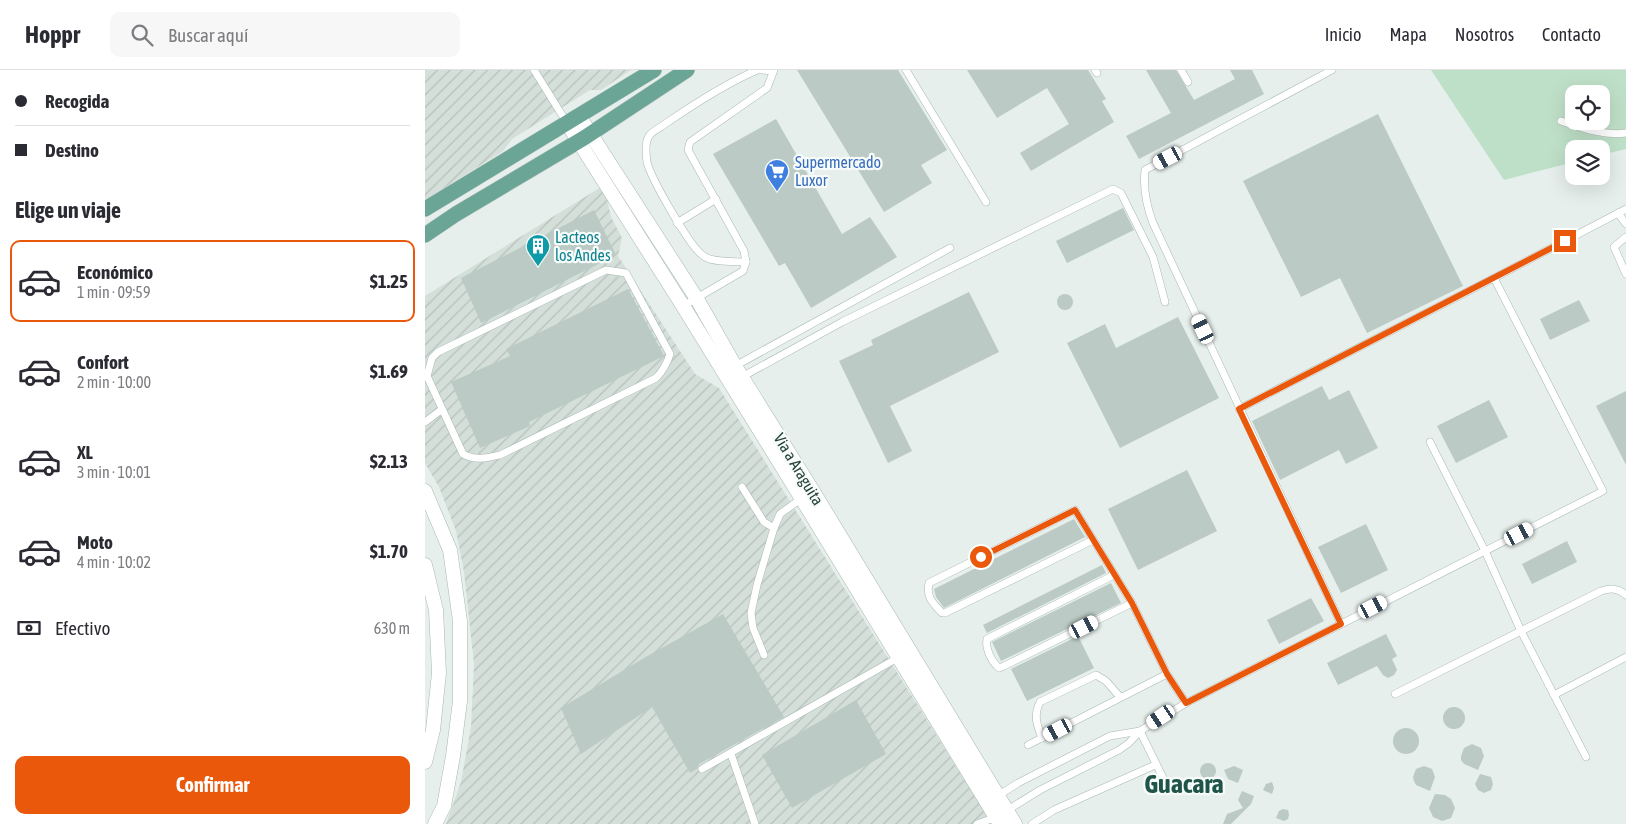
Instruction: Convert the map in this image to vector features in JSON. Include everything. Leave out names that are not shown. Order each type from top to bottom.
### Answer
[{"type":"main road","points":[[425,209],[654,70]]},
{"type":"main road","points":[[425,235],[456,214],[585,138],[687,70]]},
{"type":"street","name":"Via a Araguita","points":[[573,119],[683,306],[733,374],[904,654],[1001,818],[1015,824]]},
{"type":"street","name":"Via a Araguita","points":[[585,138],[697,300],[733,374]]},
{"type":"street","points":[[425,491],[450,550],[461,621],[460,701],[456,738],[444,806],[435,824]]},
{"type":"street","points":[[425,565],[433,611],[439,674],[433,730],[425,762]]},
{"type":"lane","points":[[746,262],[713,259],[705,257],[699,252],[677,223],[647,163],[647,144],[650,135],[732,81],[757,70]]},
{"type":"lane","points":[[683,306],[697,300],[743,271],[746,262],[744,251],[688,150],[690,142],[767,88],[773,70],[761,70]]},
{"type":"lane","points":[[906,70],[986,202]]},
{"type":"lane","points":[[1181,70],[1188,82]]},
{"type":"lane","points":[[1332,70],[1145,170],[1144,180],[1145,201],[1153,223],[1341,624]]},
{"type":"lane","points":[[538,72],[573,119]]},
{"type":"lane","points":[[1561,121],[1587,129],[1616,134],[1626,132]]},
{"type":"lane","points":[[733,374],[1113,188],[1121,193],[1153,257],[1165,302]]},
{"type":"lane","points":[[677,223],[716,199]]},
{"type":"lane","points":[[1239,409],[1626,209]]},
{"type":"lane","points":[[1618,213],[1626,224]]},
{"type":"lane","points":[[1626,237],[1614,247],[1626,274]]},
{"type":"lane","points":[[733,374],[949,248]]},
{"type":"lane","points":[[606,270],[626,273],[670,354],[656,378],[500,455],[483,459],[470,458],[463,454],[441,410],[427,376],[432,358],[438,352],[606,270]]},
{"type":"lane","points":[[977,824],[1001,818],[1040,790],[1119,750],[1129,743],[1140,731],[1186,703],[1603,491],[1494,278]]},
{"type":"lane","points":[[425,422],[441,410]]},
{"type":"lane","points":[[1430,442],[1485,551],[1521,631],[1586,758]]},
{"type":"lane","points":[[742,487],[764,522],[773,528]]},
{"type":"lane","points":[[764,655],[753,628],[751,613],[757,585],[773,528],[780,514],[808,496]]},
{"type":"lane","points":[[1093,540],[945,613],[942,613],[931,601],[927,591],[929,583],[1075,510],[1132,603],[1167,674],[1186,703]]},
{"type":"lane","points":[[1114,575],[987,640],[988,650],[996,665],[999,668],[1004,666],[1132,603]]},
{"type":"lane","points":[[1395,694],[1601,591],[1611,588],[1621,591],[1626,595]]},
{"type":"lane","points":[[702,769],[904,654]]},
{"type":"lane","points":[[1554,695],[1626,657]]},
{"type":"lane","points":[[1029,745],[1167,674]]},
{"type":"lane","points":[[1043,738],[1036,721],[1035,712],[1040,702],[1096,675],[1106,681],[1120,697]]},
{"type":"lane","points":[[992,800],[1018,783],[1110,736],[1140,731]]},
{"type":"lane","points":[[1140,731],[1155,765],[1168,788]]},
{"type":"lane","points":[[731,754],[755,824]]},
{"type":"lane","points":[[1032,824],[1054,810],[1155,765]]},
{"type":"shaded area","points":[[425,70],[631,70],[601,90],[590,90],[512,139],[503,151],[425,200]]},
{"type":"shaded area","points":[[601,187],[606,195],[611,217],[622,238],[618,256],[695,374],[719,388],[992,824],[446,824],[461,782],[471,727],[474,664],[464,572],[456,531],[439,487],[425,463],[425,296]]},
{"type":"green space","points":[[1431,70],[1626,70],[1626,149],[1610,153],[1610,140],[1565,140],[1565,164],[1504,180]]},
{"type":"building","points":[[797,70],[898,70],[947,150],[921,165],[932,183],[884,212]]},
{"type":"building","points":[[967,70],[1088,70],[1106,99],[1102,101],[1114,122],[1031,171],[1020,153],[1069,124],[1047,88],[997,118]]},
{"type":"building","points":[[1146,70],[1176,70],[1194,100],[1235,79],[1230,70],[1252,70],[1264,94],[1139,159],[1126,136],[1171,113]]},
{"type":"building","points":[[1378,114],[1463,286],[1367,333],[1340,278],[1301,297],[1243,181]]},
{"type":"building","name":"Supermercado Luxor","points":[[776,119],[842,234],[870,217],[897,257],[811,308],[785,263],[779,266],[713,154]]},
{"type":"building","points":[[1123,208],[1134,230],[1067,263],[1056,241]]},
{"type":"building","name":"Lacteos los Andes","points":[[594,210],[616,255],[481,323],[461,278]]},
{"type":"building","points":[[628,289],[664,356],[529,422],[530,426],[480,448],[451,382],[510,356],[506,349]]},
{"type":"building","points":[[969,292],[999,352],[890,406],[912,451],[888,463],[839,361],[873,345],[871,340]]},
{"type":"building","points":[[1062,294],[1068,294],[1073,299],[1071,308],[1062,310],[1057,305],[1057,299]]},
{"type":"building","points":[[1579,300],[1590,321],[1550,340],[1540,319]]},
{"type":"building","points":[[1178,317],[1219,398],[1120,448],[1067,343],[1105,324],[1116,348]]},
{"type":"building","points":[[1322,386],[1329,400],[1349,390],[1378,448],[1346,464],[1339,450],[1280,480],[1252,421]]},
{"type":"building","points":[[1626,391],[1626,465],[1596,406]]},
{"type":"building","points":[[1489,400],[1508,437],[1456,463],[1437,426]]},
{"type":"building","points":[[1187,470],[1217,531],[1138,570],[1108,509]]},
{"type":"building","points":[[1074,519],[1085,537],[944,608],[936,597],[934,589]]},
{"type":"building","points":[[1366,524],[1388,570],[1341,593],[1318,547]]},
{"type":"building","points":[[1567,541],[1577,562],[1532,584],[1522,564]]},
{"type":"building","points":[[1102,565],[1106,573],[987,633],[983,625]]},
{"type":"building","points":[[1111,583],[1121,603],[1001,661],[992,642]]},
{"type":"building","points":[[1311,598],[1324,621],[1279,644],[1267,620]]},
{"type":"building","points":[[723,614],[784,717],[699,764],[697,769],[690,773],[652,707],[581,754],[561,708],[644,658]]},
{"type":"building","points":[[1386,634],[1397,656],[1392,659],[1397,670],[1394,675],[1388,678],[1383,675],[1377,666],[1338,685],[1327,663]]},
{"type":"building","points":[[1078,636],[1094,668],[1027,701],[1011,669]]},
{"type":"building","points":[[856,700],[886,754],[792,808],[762,755]]},
{"type":"building","points":[[1454,707],[1464,714],[1465,718],[1458,728],[1454,729],[1444,722],[1443,718],[1450,708]]},
{"type":"building","points":[[1406,728],[1415,732],[1419,741],[1415,750],[1406,754],[1397,750],[1393,741],[1397,732]]},
{"type":"building","points":[[1472,744],[1481,748],[1484,756],[1478,770],[1464,764],[1461,760],[1464,748]]},
{"type":"building","points":[[1208,763],[1216,771],[1208,779],[1200,771]]},
{"type":"building","points":[[1234,766],[1243,770],[1238,783],[1228,779],[1224,770]]},
{"type":"building","points":[[1424,766],[1432,769],[1435,777],[1430,791],[1416,785],[1413,777],[1416,769]]},
{"type":"building","points":[[1480,774],[1491,777],[1493,784],[1491,790],[1484,793],[1478,790],[1475,784]]},
{"type":"building","points":[[1272,782],[1274,788],[1272,794],[1263,790],[1266,784]]},
{"type":"building","points":[[1242,791],[1254,796],[1251,804],[1231,824],[1223,824],[1227,814],[1243,808],[1238,800]]},
{"type":"building","points":[[1435,794],[1445,795],[1451,799],[1455,808],[1451,818],[1442,821],[1433,817],[1429,808]]},
{"type":"building","points":[[1283,809],[1288,810],[1289,815],[1288,819],[1284,821],[1276,818],[1279,811]]},
{"type":"place","name":"Supermercado Luxor","points":[[777,192]]},
{"type":"place","name":"Lacteos los Andes","points":[[538,267]]},
{"type":"district","name":"Guacara","points":[[1184,784]]},
{"type":"route","points":[[981,557],[1075,510],[1132,603],[1167,674],[1186,703],[1341,624],[1239,409],[1565,241]]}]
